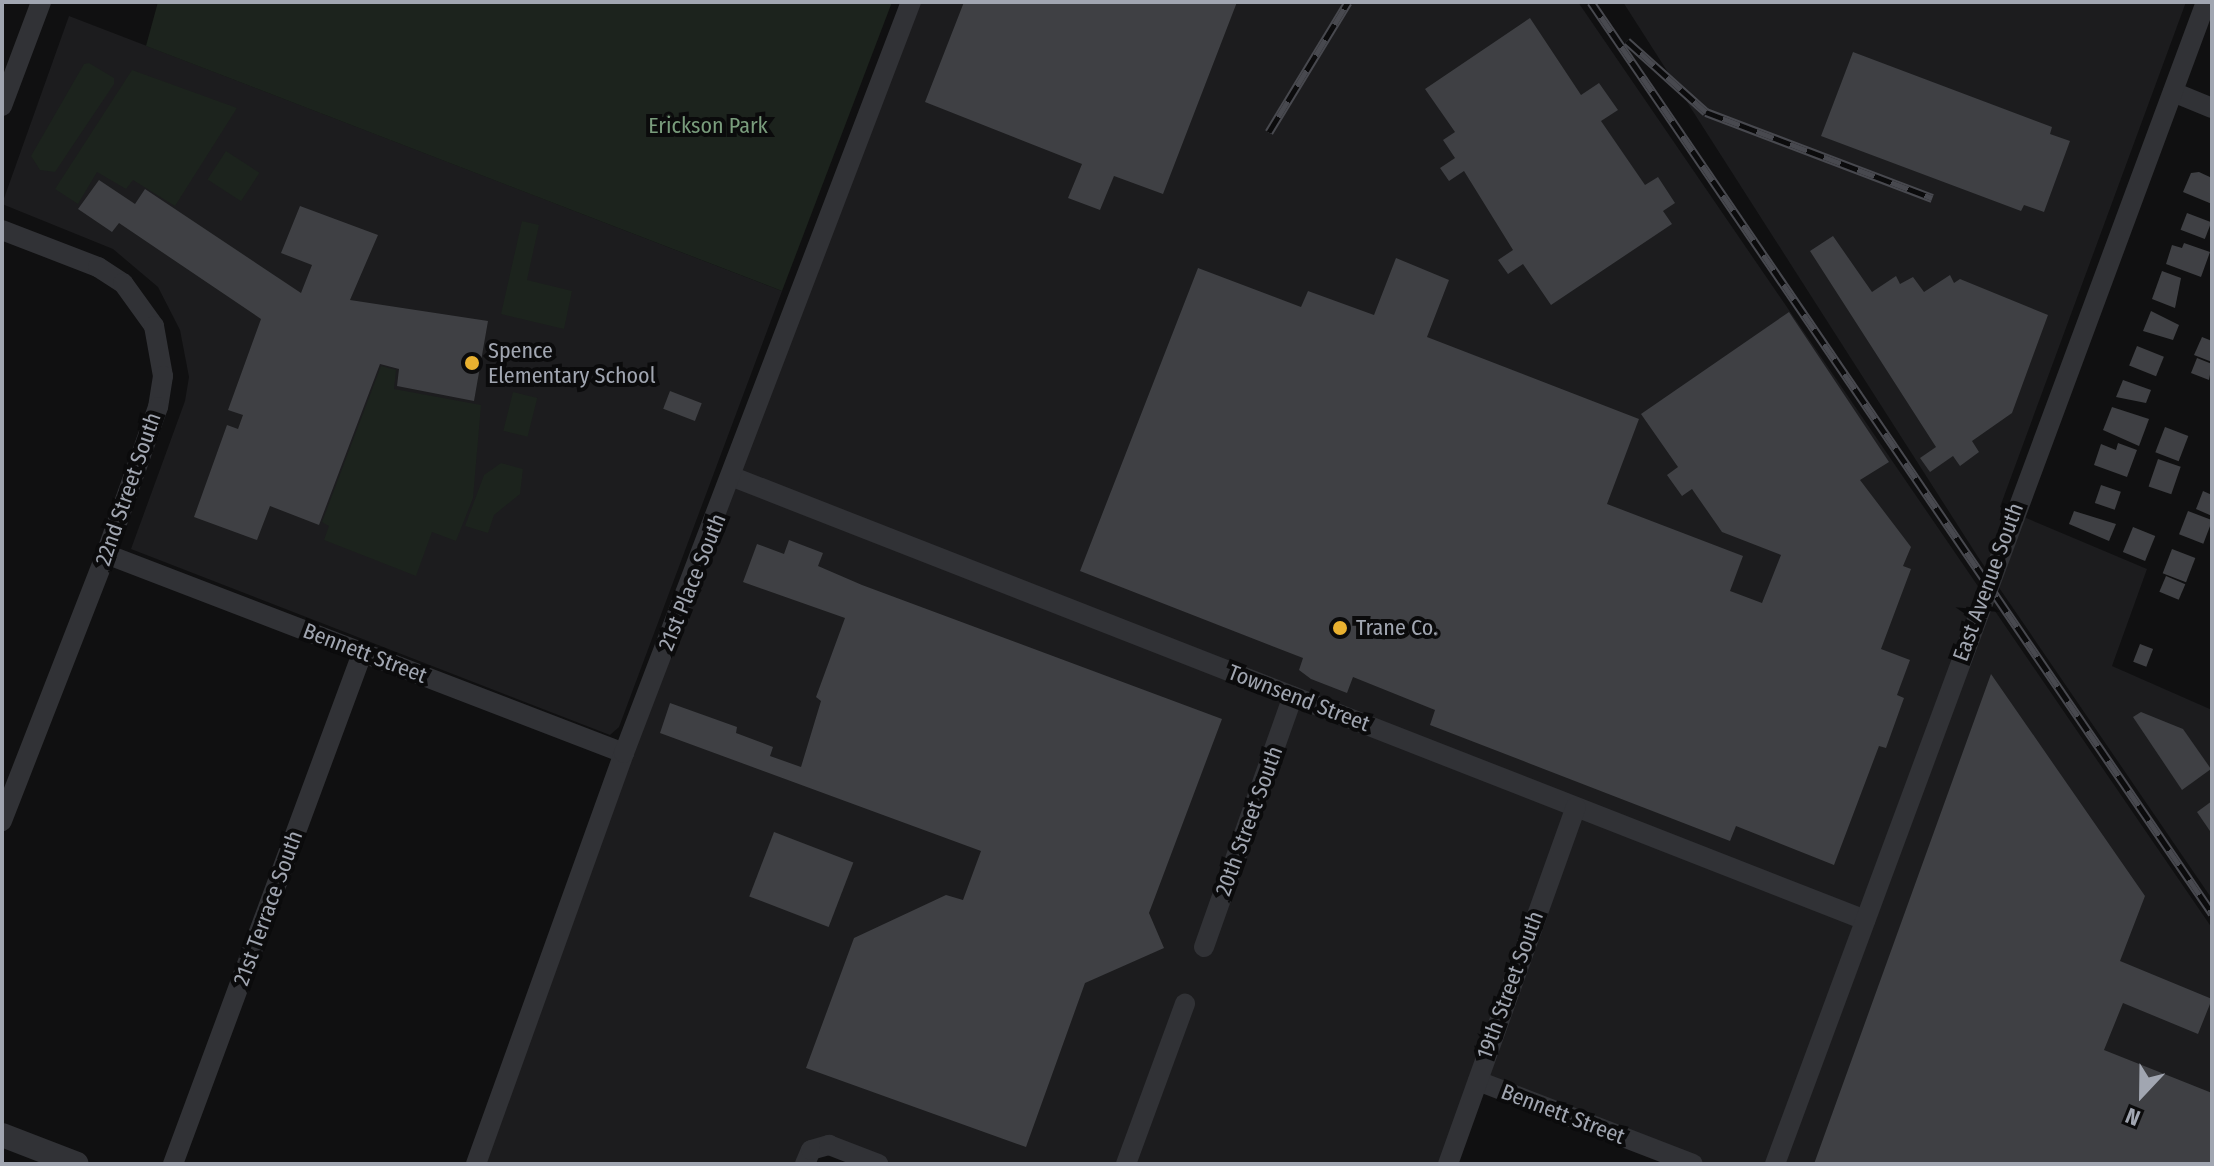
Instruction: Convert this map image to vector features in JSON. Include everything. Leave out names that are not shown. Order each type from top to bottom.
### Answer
[{"type":"street","points":[[2,106],[41,2]]},
{"type":"street","name":"21st Place South","points":[[476,1164],[624,753],[733,477],[911,2]]},
{"type":"street","name":"East Avenue South","points":[[1775,1164],[2206,2]]},
{"type":"street","points":[[2173,92],[2212,108]]},
{"type":"street","name":"22nd Street South","points":[[2,230],[98,267],[123,283],[154,326],[163,376],[158,407],[106,554],[2,821]]},
{"type":"street","name":"Townsend Street","points":[[733,477],[1865,920]]},
{"type":"street","name":"Bennett Street","points":[[106,554],[624,753]]},
{"type":"street","name":"21st Terrace South","points":[[173,1164],[363,651]]},
{"type":"street","name":"20th Street South","points":[[1204,947],[1293,696]]},
{"type":"street","name":"19th Street South","points":[[1448,1164],[1576,807]]},
{"type":"street","points":[[1126,1164],[1185,1004]]},
{"type":"street","name":"Bennett Street","points":[[1478,1081],[1693,1164]]},
{"type":"street","points":[[2,1135],[77,1164]]},
{"type":"street","points":[[805,1164],[811,1150],[829,1145],[878,1164]]},
{"type":"shaded area","name":"Trane Co.","points":[[915,2],[1578,2],[2212,928],[2212,1164],[1693,1164],[1479,1081],[1448,1164],[877,1164],[829,1145],[805,1164],[476,1164]]},
{"type":"shaded area","points":[[1623,2],[2186,2],[2000,507],[2147,569],[2112,666],[2212,710],[2212,899],[1978,557]]},
{"type":"shaded area","name":"Spence Elementary School","points":[[69,16],[782,291],[619,727],[610,735],[131,549],[185,401],[189,377],[180,330],[158,287],[113,249],[2,204]]},
{"type":"green space","name":"Erickson Park","points":[[158,2],[892,2],[782,291],[146,46]]},
{"type":"green space","points":[[89,63],[114,78],[114,84],[55,172],[40,170],[31,156],[84,64]]},
{"type":"green space","points":[[132,70],[237,108],[175,206],[133,180],[126,189],[97,172],[78,204],[55,189]]},
{"type":"green space","points":[[226,151],[260,173],[241,201],[207,180]]},
{"type":"green space","points":[[522,221],[539,225],[527,280],[572,291],[564,329],[501,314]]},
{"type":"green space","points":[[381,366],[396,370],[394,389],[481,405],[473,498],[456,541],[432,532],[416,576],[324,540],[329,526],[322,522]]},
{"type":"green space","points":[[513,392],[537,398],[528,437],[503,431]]},
{"type":"green space","points":[[501,463],[523,469],[520,494],[494,515],[488,533],[465,526],[484,475]]},
{"type":"building","points":[[964,2],[1237,2],[1163,194],[1114,176],[1100,210],[1068,198],[1082,164],[925,102]]},
{"type":"building","points":[[1530,18],[1581,95],[1599,83],[1618,110],[1601,121],[1645,185],[1658,177],[1675,203],[1663,211],[1672,224],[1551,305],[1523,264],[1508,274],[1498,260],[1513,250],[1464,171],[1449,181],[1440,168],[1455,158],[1443,140],[1455,132],[1425,89]]},
{"type":"building","points":[[1853,52],[2052,127],[2050,134],[2070,141],[2044,212],[2024,205],[2021,211],[1821,136]]},
{"type":"building","points":[[2199,172],[2212,178],[2212,204],[2183,192],[2191,173]]},
{"type":"building","points":[[99,180],[135,204],[145,189],[301,293],[312,265],[281,253],[300,206],[378,235],[350,300],[488,321],[474,401],[397,386],[399,369],[380,364],[319,525],[270,506],[257,540],[194,517],[227,425],[238,429],[243,415],[228,410],[261,319],[119,223],[112,232],[78,209]]},
{"type":"building","points":[[2187,213],[2211,222],[2205,239],[2181,230]]},
{"type":"building","points":[[1833,236],[1872,292],[1896,276],[1900,284],[1913,277],[1924,292],[1950,275],[1954,283],[1960,279],[2048,315],[2012,413],[1972,441],[1979,452],[1960,466],[1953,456],[1930,472],[1920,458],[1936,447],[1810,251]]},
{"type":"building","points":[[2184,243],[2210,252],[2201,277],[2166,264],[2172,245],[2182,248]]},
{"type":"building","points":[[1396,258],[1449,280],[1427,337],[1639,419],[1607,504],[1743,556],[1730,591],[1762,603],[1781,555],[1722,532],[1692,489],[1682,496],[1667,475],[1678,467],[1641,414],[1789,312],[1889,462],[1860,480],[1911,547],[1903,566],[1911,569],[1881,649],[1910,660],[1897,695],[1904,698],[1886,748],[1879,746],[1834,865],[1736,826],[1730,841],[1430,725],[1435,710],[1353,677],[1347,693],[1311,679],[1299,670],[1303,658],[1080,571],[1198,268],[1301,307],[1308,291],[1374,315]]},
{"type":"building","points":[[2162,271],[2181,278],[2175,308],[2152,299]]},
{"type":"building","points":[[2151,311],[2179,325],[2173,340],[2143,331]]},
{"type":"building","points":[[2202,337],[2212,341],[2212,362],[2194,355]]},
{"type":"building","points":[[2137,346],[2164,357],[2156,376],[2129,365]]},
{"type":"building","points":[[2197,358],[2212,364],[2209,380],[2191,373]]},
{"type":"building","points":[[2123,380],[2151,390],[2146,403],[2116,397]]},
{"type":"building","points":[[670,391],[702,403],[695,421],[663,409]]},
{"type":"building","points":[[2112,407],[2149,419],[2139,446],[2103,430]]},
{"type":"building","points":[[2165,427],[2188,436],[2179,461],[2155,452]]},
{"type":"building","points":[[2118,443],[2137,450],[2127,477],[2094,465],[2101,444],[2116,450]]},
{"type":"building","points":[[2158,459],[2181,467],[2171,494],[2149,486]]},
{"type":"building","points":[[2101,485],[2121,492],[2115,510],[2095,503]]},
{"type":"building","points":[[2203,491],[2212,495],[2212,516],[2196,509]]},
{"type":"building","points":[[2074,511],[2116,524],[2109,541],[2069,524]]},
{"type":"building","points":[[2188,511],[2212,520],[2203,544],[2179,534]]},
{"type":"building","points":[[2133,527],[2155,536],[2145,561],[2123,552]]},
{"type":"building","points":[[789,540],[823,553],[818,566],[862,585],[1222,719],[1149,913],[1164,948],[1085,983],[1026,1147],[806,1068],[854,938],[946,895],[963,900],[981,851],[660,733],[670,703],[737,727],[736,733],[773,747],[770,756],[801,767],[821,701],[816,697],[845,618],[743,582],[757,544],[784,554]]},
{"type":"building","points":[[2172,549],[2195,558],[2186,582],[2163,573]]},
{"type":"building","points":[[2166,576],[2185,584],[2179,600],[2159,592]]},
{"type":"building","points":[[2140,644],[2153,649],[2146,667],[2133,662]]},
{"type":"building","points":[[1991,674],[2145,896],[2120,961],[2212,999],[2198,1034],[2123,1003],[2104,1050],[2212,1093],[2212,1164],[1814,1164]]},
{"type":"building","points":[[2141,712],[2183,729],[2211,769],[2182,790],[2133,717]]},
{"type":"building","points":[[2212,801],[2212,834],[2197,812]]},
{"type":"building","points":[[774,832],[853,862],[829,927],[749,896]]},
{"type":"railway","points":[[1269,132],[1348,2]]},
{"type":"railway","points":[[1591,2],[2212,913]]},
{"type":"railway","points":[[1627,41],[1706,112],[1932,198]]},
{"type":"place","name":"Spence Elementary School","points":[[472,363]]},
{"type":"place","name":"Trane Co.","points":[[1340,628]]}]
